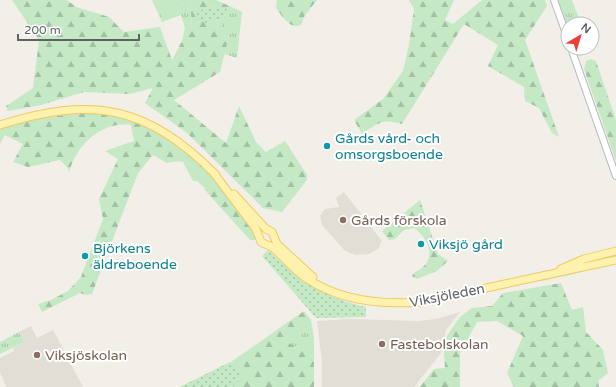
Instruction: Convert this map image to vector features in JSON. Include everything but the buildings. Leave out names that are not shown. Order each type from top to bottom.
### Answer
[{"type":"main road","points":[[0,125],[18,119],[70,110],[89,109],[111,112],[143,120],[164,131],[187,147],[213,172],[266,229],[272,232],[274,239],[271,242],[265,244],[261,242],[256,229],[213,172]]},
{"type":"main road","points":[[259,236],[260,232],[266,229]]},
{"type":"main road","name":"Viksjöleden","points":[[274,239],[295,263],[327,288]]},
{"type":"main road","name":"Viksjöleden","points":[[265,244],[270,246],[290,266],[307,278],[340,294],[366,301],[398,304],[442,298],[616,260]]},
{"type":"main road","name":"Viksjöleden","points":[[544,276],[584,259],[616,251]]},
{"type":"street","points":[[554,0],[560,17]]},
{"type":"street","points":[[574,56],[616,176]]},
{"type":"street","points":[[612,164],[616,180]]},
{"type":"shaded area","name":"Gårds förskola","points":[[344,192],[382,241],[378,249],[369,254],[356,255],[345,251],[322,225],[320,216],[325,209],[339,207],[336,198]]},
{"type":"shaded area","name":"Fastebolskolan","points":[[460,312],[446,330],[441,353],[414,387],[322,387],[322,361],[317,321],[350,319],[419,321],[436,319]]},
{"type":"shaded area","name":"Viksjöskolan","points":[[31,326],[37,338],[53,330],[83,387],[6,387],[0,372],[0,358],[14,351],[13,348],[24,342],[19,332]]},
{"type":"green space","points":[[12,0],[67,0],[76,7],[109,17],[124,32],[160,27],[172,60],[182,41],[185,28],[192,26],[190,0],[216,0],[234,8],[232,10],[213,7],[203,9],[205,23],[220,20],[227,44],[220,72],[174,100],[226,143],[239,106],[256,142],[266,152],[285,141],[307,175],[307,180],[282,212],[263,208],[187,133],[145,103],[153,88],[129,94],[84,92],[41,105],[8,111],[6,106],[33,88],[39,40]]},
{"type":"green space","points":[[152,0],[155,0],[163,19],[179,13],[174,0],[190,0],[192,26],[185,28],[181,15],[162,22]]},
{"type":"green space","points":[[155,0],[174,0],[179,13],[163,20]]},
{"type":"green space","points":[[277,0],[317,0],[305,15],[301,25],[293,26],[276,8]]},
{"type":"green space","points":[[409,0],[454,0],[445,20],[453,24],[482,0],[545,0],[547,6],[525,40],[559,137],[552,133],[539,108],[525,101],[524,87],[488,66],[498,45],[464,24],[402,124],[390,121],[381,123],[362,134],[354,120],[383,99],[403,71],[409,45],[414,9]]},
{"type":"green space","points":[[558,0],[572,0],[578,16],[564,16]]},
{"type":"green space","points":[[213,7],[227,9],[223,19],[205,23],[196,15],[203,9]]},
{"type":"green space","points":[[234,8],[242,12],[237,58],[224,54],[227,44],[220,20],[223,19],[227,9],[232,10]]},
{"type":"green space","points":[[591,59],[596,61],[616,120],[616,161],[584,69],[586,61]]},
{"type":"green space","points":[[89,113],[110,114],[142,122],[187,149],[210,174],[254,231],[257,237],[255,240],[250,240],[204,189],[207,187],[192,165],[183,162],[167,163],[153,155],[138,173],[92,294],[86,295],[80,293],[42,312],[38,304],[51,300],[68,291],[81,277],[103,219],[99,199],[118,159],[105,151],[134,141],[131,125],[110,127],[91,137],[77,153],[69,173],[68,168],[60,160],[28,167],[13,162],[23,144],[5,135],[0,144],[0,129],[22,122],[44,118]]},
{"type":"green space","points":[[182,160],[196,167],[207,187],[206,189],[197,181],[193,181]]},
{"type":"green space","points":[[420,200],[438,254],[448,261],[437,271],[417,279],[412,276],[415,272],[422,268],[429,258],[428,247],[423,237],[414,228],[404,230],[395,239],[389,240],[382,231]]},
{"type":"green space","points":[[268,250],[312,286],[337,298],[366,307],[366,317],[316,318],[262,256]]},
{"type":"green space","points":[[616,260],[616,264],[542,281],[531,281]]},
{"type":"green space","points":[[561,283],[572,310],[583,307],[586,332],[603,350],[608,373],[598,381],[599,387],[514,387],[507,373],[523,336],[497,321],[477,322],[460,353],[460,387],[420,387],[434,369],[445,368],[444,353],[447,336],[460,317],[472,308],[492,306],[503,293]]},
{"type":"green space","points":[[304,311],[311,320],[283,339],[314,357],[314,387],[180,387],[231,362]]},
{"type":"green space","points":[[311,320],[314,338],[314,357],[283,339]]},
{"type":"green space","points":[[19,332],[24,342],[0,354],[0,342]]},
{"type":"green space","points":[[230,362],[244,375],[233,387],[180,387]]},
{"type":"place","name":"Gårds vård- och omsorgsboende","points":[[327,146]]},
{"type":"place","name":"Gårds förskola","points":[[343,220]]},
{"type":"place","name":"Viksjö gård","points":[[421,244]]},
{"type":"place","name":"Björkens äldreboende","points":[[85,256]]},
{"type":"place","name":"Fastebolskolan","points":[[382,344]]},
{"type":"place","name":"Viksjöskolan","points":[[37,355]]}]
